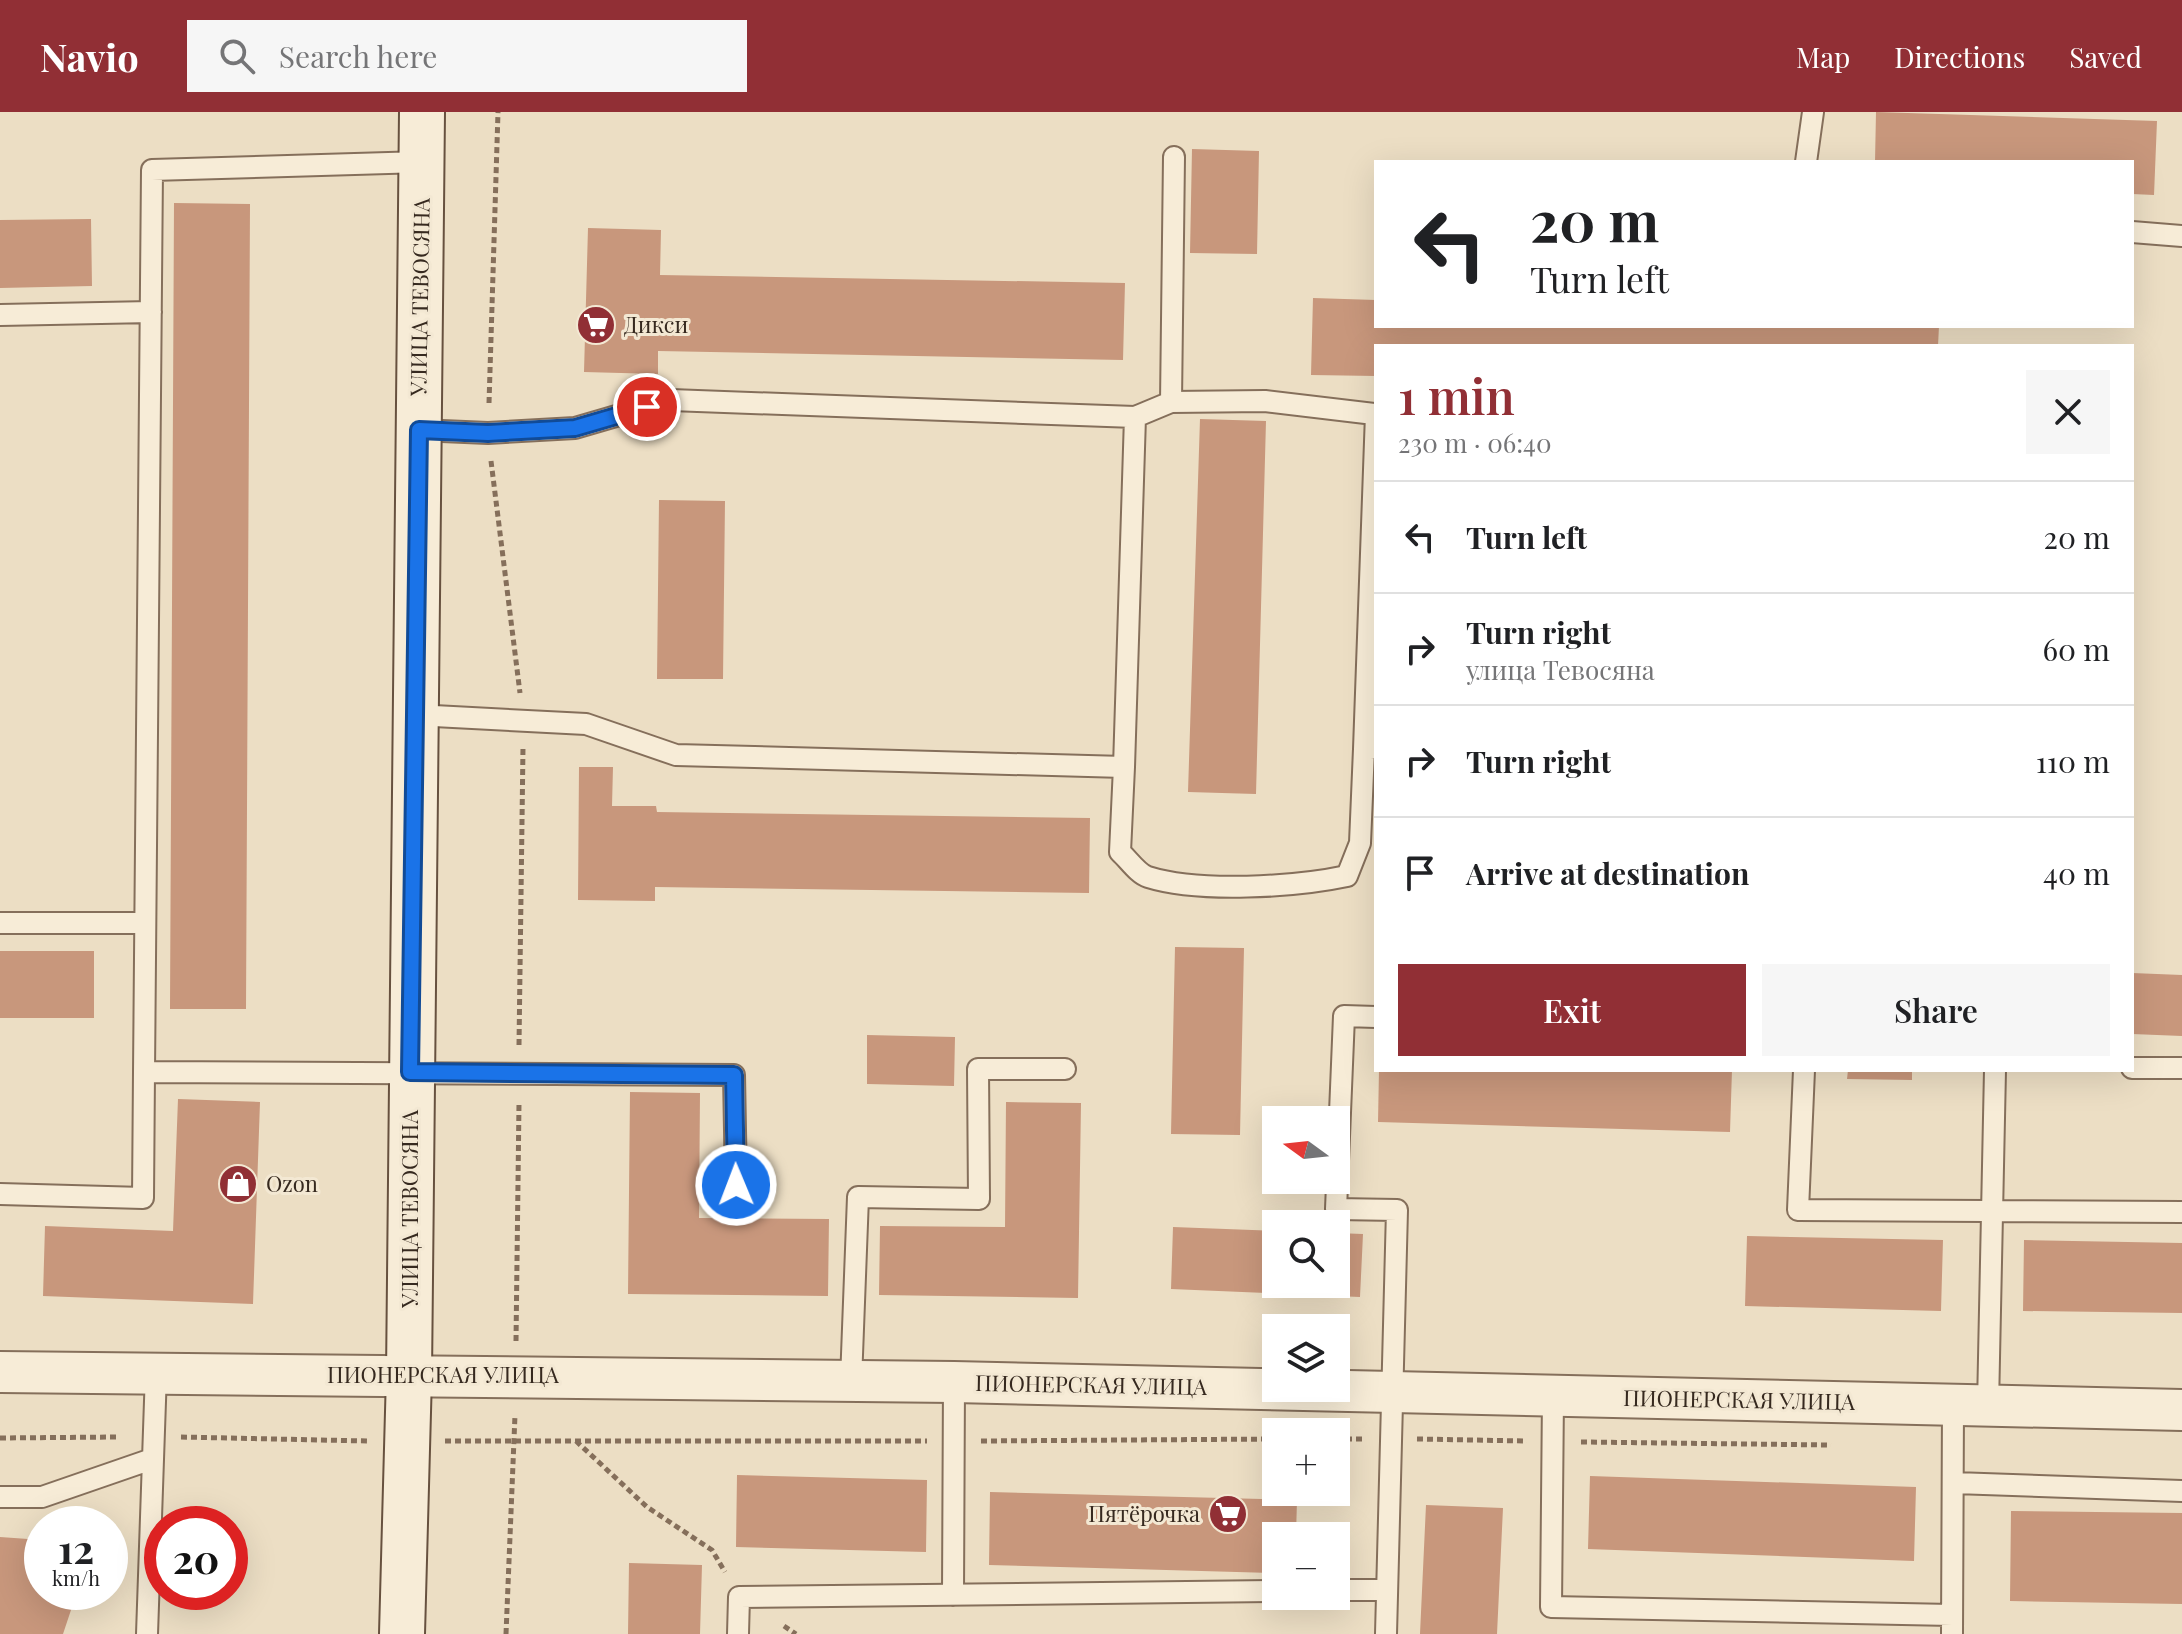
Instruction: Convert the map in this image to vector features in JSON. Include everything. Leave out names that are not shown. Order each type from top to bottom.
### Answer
[{"type":"main road","name":"УЛИЦА ТЕВОСЯНА","points":[[402,1634],[409,1375],[422,112]]},
{"type":"street","name":"ПИОНЕРСКАЯ УЛИЦА","points":[[0,1372],[954,1382],[2182,1410]]},
{"type":"lane","points":[[1806,160],[1813,112]]},
{"type":"lane","points":[[1171,402],[1174,157]]},
{"type":"lane","points":[[0,1194],[143,1198],[152,170],[422,162]]},
{"type":"lane","points":[[2134,232],[2182,236]]},
{"type":"lane","points":[[0,315],[151,312]]},
{"type":"lane","points":[[419,430],[488,433],[575,428],[671,400],[1135,417],[1171,402],[1265,401],[1374,414]]},
{"type":"lane","points":[[1135,417],[1120,852],[1144,876],[1197,884],[1306,884],[1347,876],[1360,843],[1370,748],[1374,481]]},
{"type":"lane","points":[[415,715],[586,724],[676,755],[1124,767]]},
{"type":"lane","points":[[0,923],[145,923]]},
{"type":"lane","points":[[1374,1017],[1344,1016],[1336,1209],[1397,1210],[1386,1634]]},
{"type":"lane","points":[[2134,1068],[2182,1068]]},
{"type":"lane","points":[[851,1381],[858,1197],[979,1199],[978,1069],[1065,1069]]},
{"type":"lane","points":[[144,1072],[734,1075],[736,1185]]},
{"type":"lane","points":[[1804,1072],[1798,1210],[2182,1212]]},
{"type":"lane","points":[[1553,1396],[1551,1607],[1952,1624],[1955,1483],[1971,1405],[1992,1210],[1995,1072]]},
{"type":"lane","points":[[147,1634],[156,1372]]},
{"type":"lane","points":[[953,1595],[954,1382]]},
{"type":"lane","points":[[0,1497],[42,1497],[152,1459]]},
{"type":"lane","points":[[1955,1483],[2182,1491]]},
{"type":"lane","points":[[1350,1590],[1387,1590]]},
{"type":"lane","points":[[738,1634],[739,1597],[1262,1591]]},
{"type":"path","points":[[498,112],[488,433],[523,722],[515,1440],[506,1634]]},
{"type":"path","points":[[0,1438],[405,1441],[1262,1439]]},
{"type":"path","points":[[1350,1439],[1846,1445]]},
{"type":"path","points":[[576,1441],[647,1507],[712,1550],[739,1597]]},
{"type":"building","points":[[1876,112],[2157,121],[2154,195],[2134,194],[2134,160],[1875,160]]},
{"type":"building","points":[[1192,149],[1259,151],[1257,254],[1190,253]]},
{"type":"building","points":[[174,203],[250,204],[246,1009],[170,1009]]},
{"type":"building","points":[[91,219],[92,286],[0,288],[0,220]]},
{"type":"building","points":[[588,228],[661,230],[660,275],[1125,283],[1123,360],[658,351],[658,374],[584,372]]},
{"type":"building","points":[[1313,298],[1374,300],[1374,328],[1939,328],[1938,344],[1374,344],[1374,376],[1311,375]]},
{"type":"building","points":[[1200,419],[1266,421],[1256,794],[1188,792]]},
{"type":"building","points":[[659,500],[725,501],[723,679],[657,679]]},
{"type":"building","points":[[579,767],[613,767],[612,806],[656,806],[657,812],[1090,818],[1089,893],[655,887],[655,901],[578,900]]},
{"type":"building","points":[[1175,947],[1244,948],[1240,1135],[1171,1134]]},
{"type":"building","points":[[0,951],[94,951],[94,1018],[0,1018]]},
{"type":"building","points":[[2134,973],[2182,975],[2182,1036],[2134,1034]]},
{"type":"building","points":[[867,1035],[955,1037],[954,1086],[867,1084]]},
{"type":"building","points":[[1379,1072],[1732,1072],[1730,1132],[1378,1122]]},
{"type":"building","points":[[1848,1072],[1912,1072],[1912,1080],[1847,1079]]},
{"type":"building","points":[[630,1092],[700,1093],[699,1218],[829,1219],[828,1296],[628,1294]]},
{"type":"building","points":[[178,1099],[260,1102],[253,1304],[43,1296],[45,1226],[173,1231]]},
{"type":"building","points":[[1006,1102],[1081,1103],[1078,1298],[879,1295],[880,1226],[1005,1227]]},
{"type":"building","points":[[1173,1227],[1262,1230],[1262,1293],[1171,1289]]},
{"type":"building","points":[[1350,1234],[1363,1234],[1360,1297],[1350,1297]]},
{"type":"building","points":[[1747,1236],[1943,1240],[1941,1311],[1745,1306]]},
{"type":"building","points":[[2024,1240],[2182,1243],[2182,1313],[2023,1311]]},
{"type":"building","points":[[737,1475],[927,1480],[926,1552],[736,1547]]},
{"type":"building","points":[[1590,1476],[1916,1487],[1914,1561],[1588,1549]]},
{"type":"building","points":[[990,1492],[1262,1499],[1262,1506],[1297,1506],[1296,1522],[1262,1522],[1262,1573],[989,1565]]},
{"type":"building","points":[[1426,1505],[1503,1508],[1497,1634],[1420,1634]]},
{"type":"building","points":[[2011,1511],[2182,1513],[2182,1604],[2010,1601]]},
{"type":"building","points":[[0,1537],[24,1539],[24,1610],[71,1610],[63,1634],[0,1634]]},
{"type":"building","points":[[629,1563],[702,1565],[700,1634],[628,1634]]},
{"type":"place","name":"Дикси","points":[[596,325]]},
{"type":"place","name":"Ozon","points":[[238,1184]]},
{"type":"place","name":"Пятёрочка","points":[[1228,1514]]},
{"type":"route","points":[[647,407],[575,428],[488,433],[419,430],[410,1072],[734,1075],[736,1185]]}]
